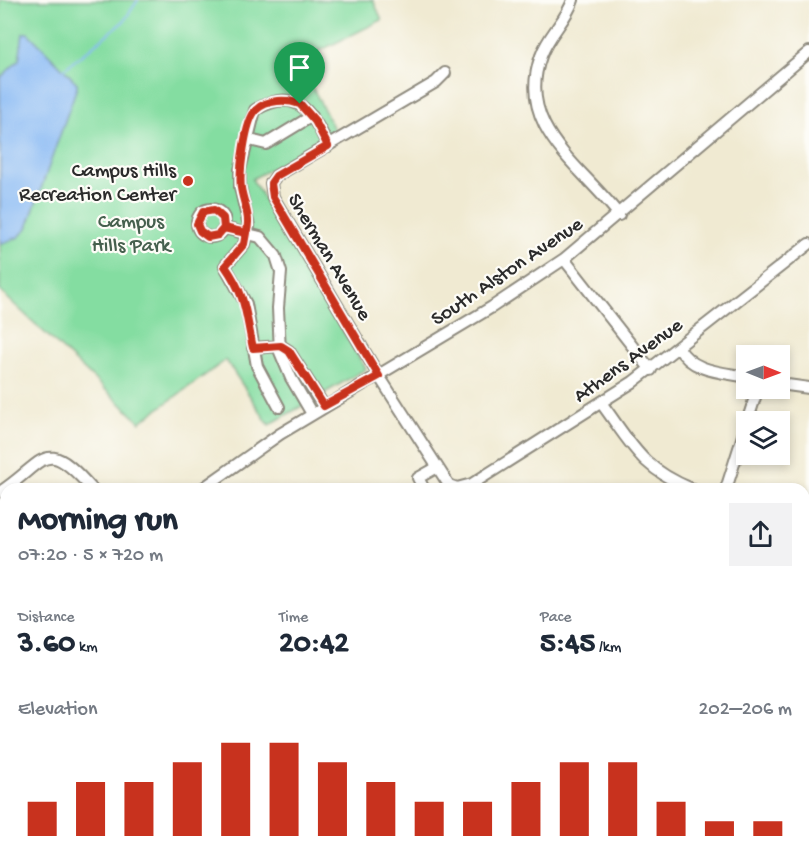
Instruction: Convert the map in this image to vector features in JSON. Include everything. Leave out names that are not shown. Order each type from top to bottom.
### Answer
[{"type":"street","points":[[573,0],[564,21],[541,56],[535,78],[535,101],[542,123],[554,141],[619,215]]},
{"type":"street","name":"South Alston Avenue","points":[[211,483],[324,406],[379,376],[508,297],[564,259],[619,215],[809,52]]},
{"type":"street","name":"Sherman Avenue","points":[[445,73],[436,82],[276,176],[271,183],[273,197],[379,376],[446,482]]},
{"type":"street","points":[[279,407],[257,366],[246,304],[238,285],[225,266],[244,244],[249,226],[240,187],[240,171],[246,139],[255,110],[265,105],[291,100],[300,104],[312,116],[328,146]]},
{"type":"street","points":[[246,139],[266,144],[312,116]]},
{"type":"street","points":[[224,228],[260,237],[269,246],[281,273],[278,308],[282,358],[312,414]]},
{"type":"street","name":"Athens Avenue","points":[[474,483],[602,404],[651,370],[809,244]]},
{"type":"street","points":[[564,259],[651,370]]},
{"type":"street","points":[[253,348],[281,346],[289,351],[324,406]]},
{"type":"street","points":[[680,348],[684,357],[695,366],[736,375]]},
{"type":"street","points":[[790,385],[809,388]]},
{"type":"street","points":[[602,404],[648,465],[668,480],[676,483]]},
{"type":"street","points":[[11,483],[36,462],[50,457],[69,464],[86,483]]},
{"type":"street","points":[[728,483],[736,457]]},
{"type":"street","points":[[420,483],[417,478],[436,468]]},
{"type":"green space","name":"Campus Hills Park","points":[[0,0],[373,0],[382,20],[299,61],[336,133],[252,179],[366,369],[269,425],[226,360],[140,422],[0,291]]},
{"type":"water","points":[[23,33],[28,33],[77,83],[77,87],[27,228],[19,237],[0,244],[0,78],[19,60]]},
{"type":"waterway","points":[[63,70],[124,21],[138,0]]},
{"type":"place","name":"Campus Hills Recreation Center","points":[[188,181]]},
{"type":"route","points":[[300,104],[291,100],[277,101],[255,110],[246,139],[240,171],[240,187],[249,226],[246,233],[224,228],[218,235],[208,237],[200,231],[197,224],[203,212],[214,210],[223,218],[224,228],[230,230],[246,233],[244,244],[237,254],[226,262],[225,266],[238,285],[246,304],[253,348],[281,346],[289,351],[324,406],[379,376],[273,197],[271,183],[276,176],[328,146],[315,121],[300,104]]}]
